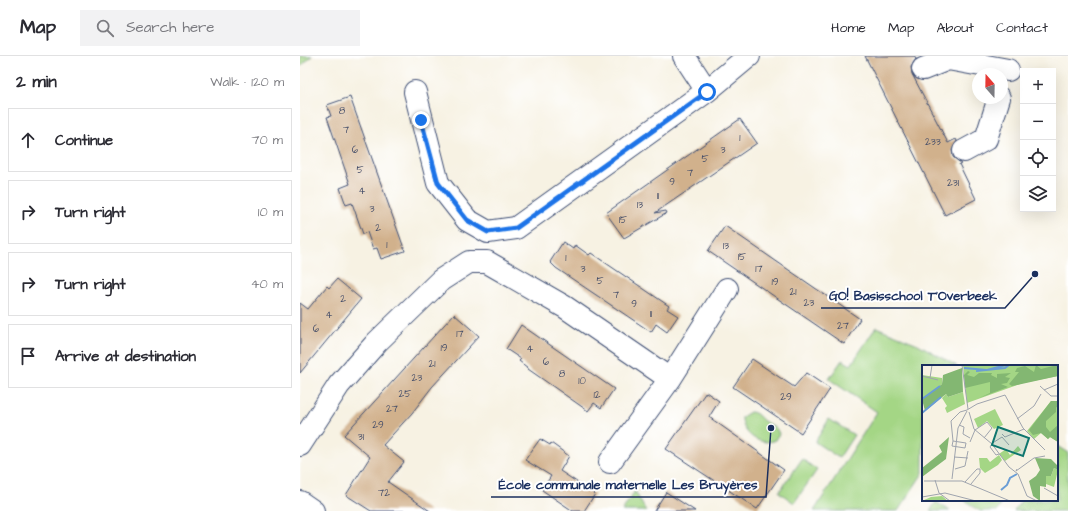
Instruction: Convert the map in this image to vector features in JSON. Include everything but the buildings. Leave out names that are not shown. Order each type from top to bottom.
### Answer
[{"type":"street","points":[[684,56],[707,92]]},
{"type":"street","points":[[415,92],[438,183],[467,220],[488,232],[516,228],[707,92],[749,56]]},
{"type":"street","points":[[923,69],[948,59],[1009,71]]},
{"type":"street","points":[[964,151],[986,139],[997,104]]},
{"type":"street","points":[[300,445],[339,385],[376,342],[441,280],[469,262],[487,262],[502,270],[565,307],[670,379]]},
{"type":"street","points":[[610,462],[670,379],[727,289]]},
{"type":"street","points":[[300,502],[313,511]]},
{"type":"green space","points":[[300,56],[312,56],[300,67]]},
{"type":"green space","points":[[876,327],[918,344],[955,365],[922,365],[922,475],[898,511],[814,511],[877,412],[829,379],[842,360],[851,365]]},
{"type":"green space","points":[[750,412],[756,414],[776,429],[779,434],[775,440],[763,442],[752,437],[748,433],[742,417]]},
{"type":"green space","points":[[829,419],[854,435],[839,458],[815,442]]},
{"type":"green space","points":[[1058,447],[1068,453],[1068,511],[1014,511],[1021,501],[1058,501]]},
{"type":"green space","points":[[802,459],[817,470],[794,503],[779,492]]},
{"type":"green space","points":[[635,491],[646,511],[622,511]]},
{"type":"green space","points":[[965,501],[1003,501],[997,511],[980,511]]},
{"type":"green space","points":[[936,502],[950,511],[930,511]]},
{"type":"place","name":"GO! Basisschool T'Overbeek","points":[[1035,274]]},
{"type":"place","name":"École communale maternelle Les Bruyères","points":[[771,428]]},
{"type":"route","points":[[421,120],[438,183],[467,220],[488,232],[516,228],[707,92]]}]
